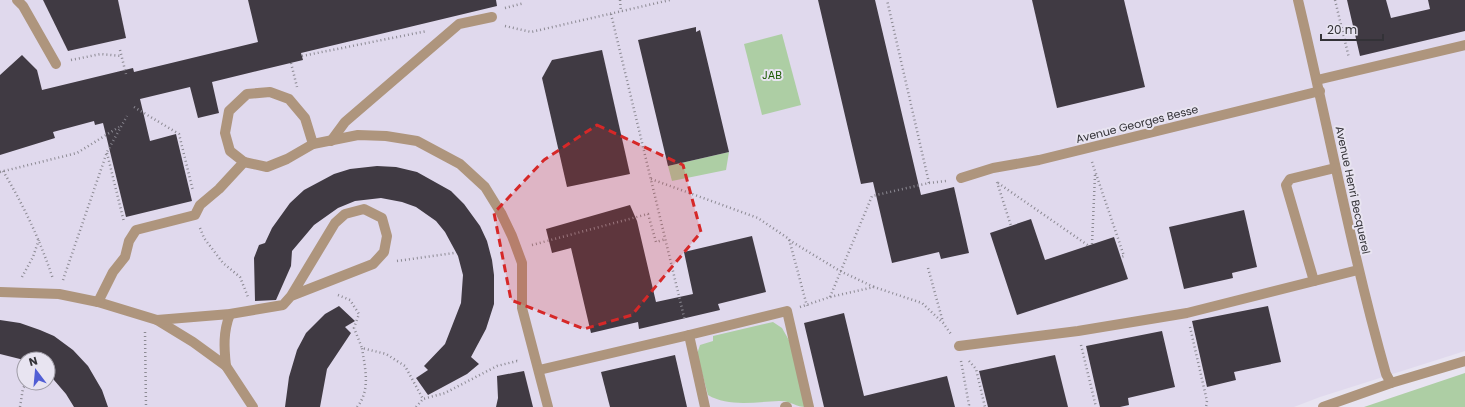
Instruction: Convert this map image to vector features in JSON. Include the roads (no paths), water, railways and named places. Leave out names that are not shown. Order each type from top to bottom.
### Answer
[{"type":"street","points":[[17,0],[23,6],[56,64]]},
{"type":"street","name":"Avenue Henri Becquerel","points":[[1298,0],[1320,91],[1335,168],[1358,270],[1385,371],[1391,383]]},
{"type":"street","points":[[331,141],[345,122],[459,24],[495,13]]},
{"type":"street","points":[[1317,80],[1465,45]]},
{"type":"street","name":"Avenue Georges Besse","points":[[960,178],[994,168],[1089,148],[1320,91]]},
{"type":"street","points":[[313,144],[305,118],[289,99],[270,92],[247,94],[230,111],[225,133],[230,150],[244,162],[267,167],[287,159],[313,144],[358,135],[386,136],[417,141],[460,164],[485,187],[501,213],[522,263],[522,308],[548,407]]},
{"type":"street","points":[[98,302],[113,272],[125,257],[129,241],[136,230],[196,212],[200,205],[219,189],[244,162]]},
{"type":"street","points":[[1314,281],[1286,185],[1290,179],[1335,168]]},
{"type":"street","points":[[4,291],[59,294],[98,302],[145,318],[157,320],[230,314],[283,305],[291,296],[335,224],[346,214],[364,209],[382,218],[387,236],[384,252],[373,264],[291,296]]},
{"type":"street","points":[[959,346],[1078,331],[1187,313],[1358,270]]},
{"type":"street","points":[[539,370],[787,311],[810,407]]},
{"type":"street","points":[[226,366],[224,348],[225,327],[230,314]]},
{"type":"street","points":[[157,320],[193,342],[226,366],[253,407]]},
{"type":"street","points":[[689,335],[705,407]]},
{"type":"street","points":[[1324,407],[1391,383],[1465,361]]},
{"type":"park label","name":"JAB","points":[[772,75]]}]
